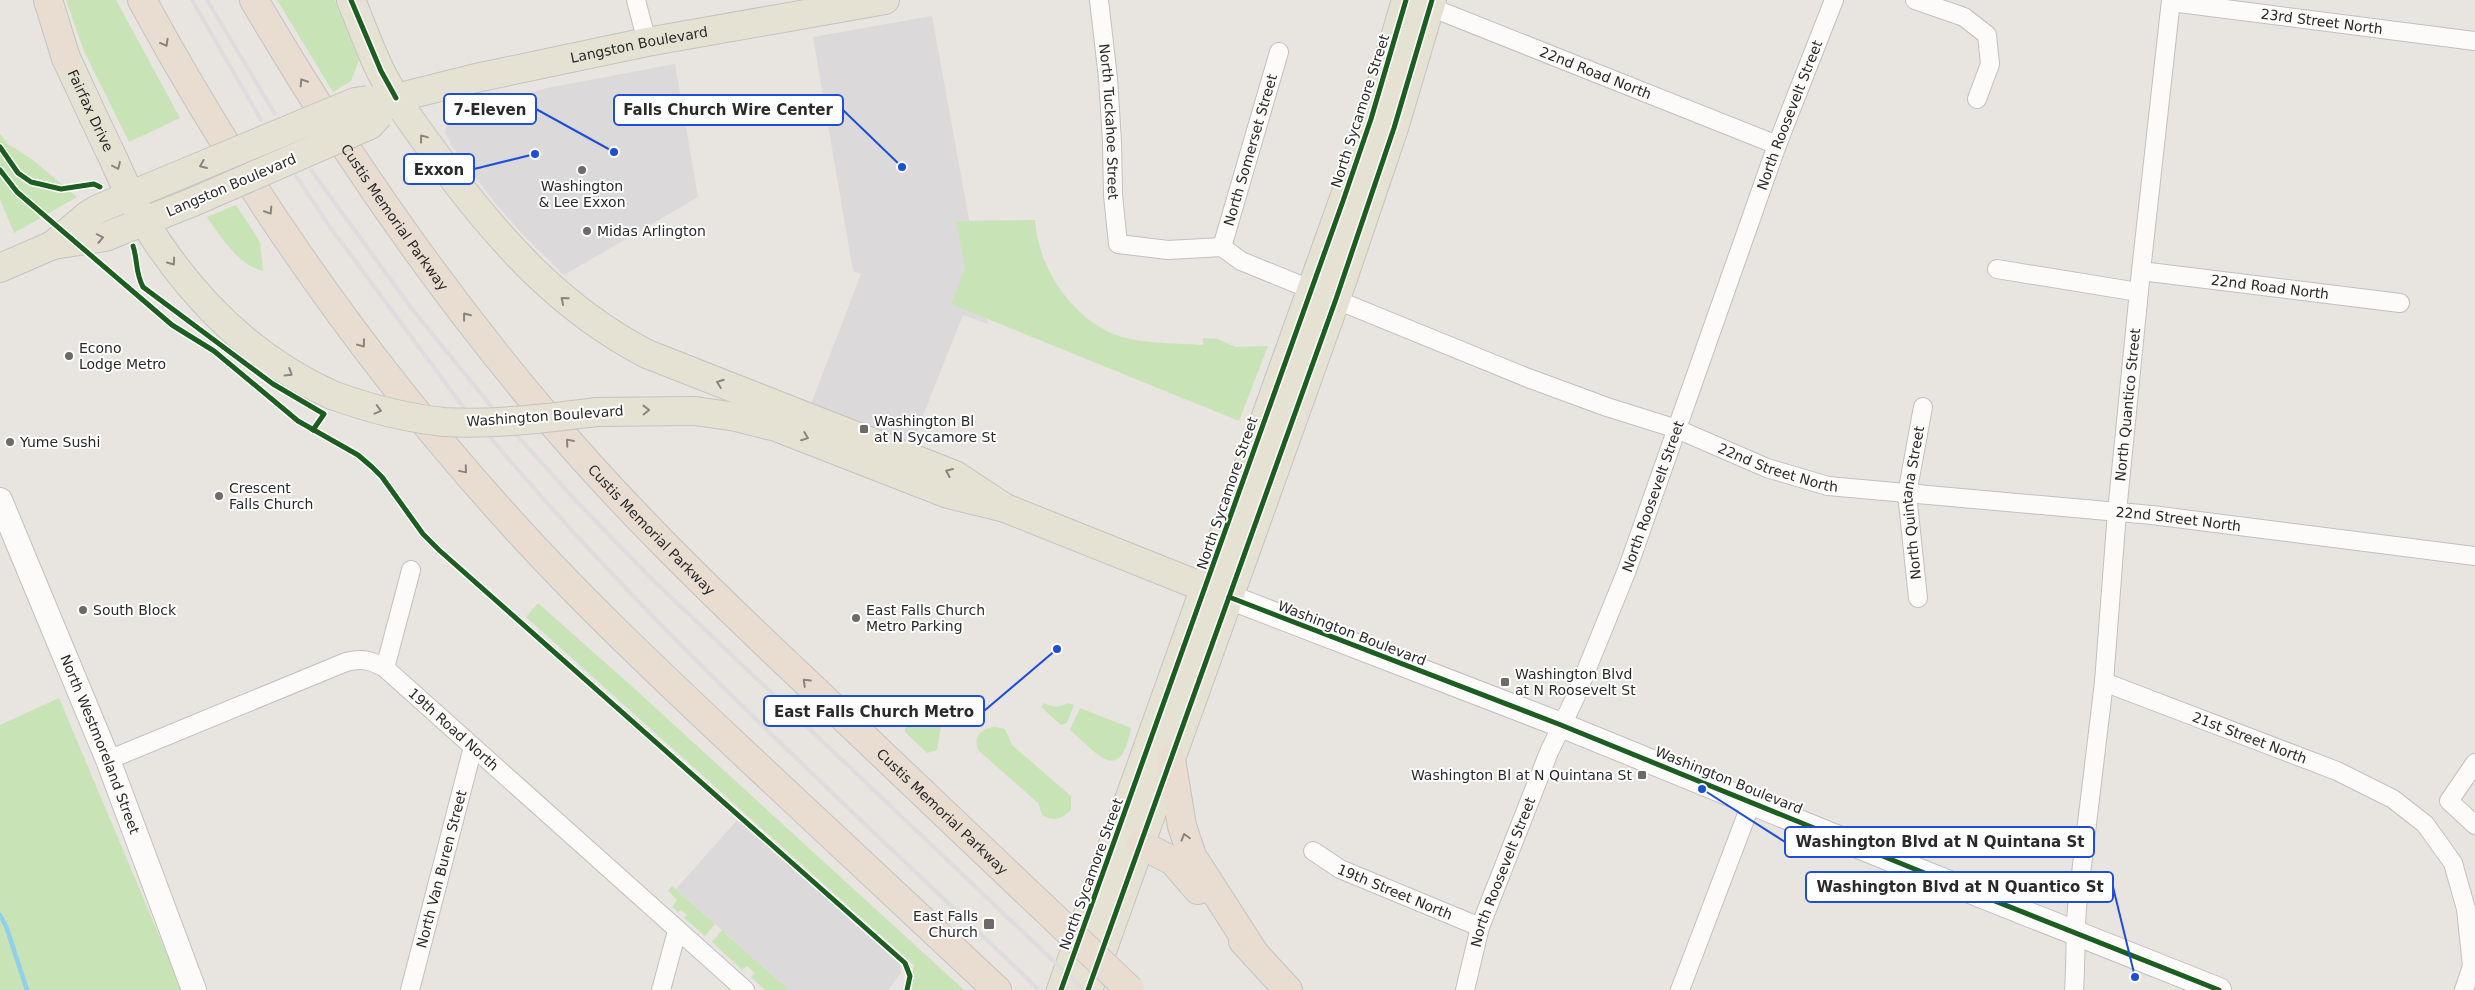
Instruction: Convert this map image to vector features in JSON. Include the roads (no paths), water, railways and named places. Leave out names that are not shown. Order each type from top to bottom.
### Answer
[{"type":"highway","points":[[48,0],[66,58]]},
{"type":"highway","points":[[142,0],[210,120],[295,250],[380,366],[470,477],[612,629],[997,990]]},
{"type":"highway","name":"Custis Memorial Parkway","points":[[254,0],[329,123],[382,203],[467,318],[544,413],[634,513],[692,572],[1130,990]]},
{"type":"highway","points":[[1171,759],[1181,818],[1192,856],[1255,954]]},
{"type":"highway","points":[[1129,838],[1166,856],[1180,867],[1214,910],[1288,990]]},
{"type":"main road","name":"Fairfax Drive","points":[[34,0],[66,58],[144,222]]},
{"type":"main road","name":"Washington Boulevard","points":[[351,0],[381,72],[381,104],[460,189],[511,250],[561,297],[603,329],[663,362],[836,427],[955,475],[1004,508]]},
{"type":"main road","name":"Langston Boulevard","points":[[53,245],[88,215],[130,195],[354,102],[381,104],[484,76],[647,42],[874,1]]},
{"type":"main road","name":"North Sycamore Street","points":[[1088,990],[1129,838],[1324,295],[1394,128],[1420,2]]},
{"type":"main road","name":"Langston Boulevard","points":[[0,268],[53,245],[105,238],[193,202],[370,125],[381,104]]},
{"type":"main road","name":"Washington Boulevard","points":[[144,222],[195,291],[236,333],[285,370],[332,395],[388,413],[445,422],[506,421],[597,412],[695,411],[749,420],[809,438],[948,494],[1004,508],[1217,593],[1561,725],[1752,801],[1917,870],[2219,990]]},
{"type":"main road","name":"North Westmoreland Street","points":[[0,500],[108,760],[194,990]]},
{"type":"main road","name":"North Sycamore Street","points":[[1061,990],[1129,838],[1171,759],[1217,593]]},
{"type":"street","points":[[636,0],[647,42]]},
{"type":"street","name":"North Tuckahoe Street","points":[[1100,0],[1108,88],[1113,195],[1118,244],[1168,250],[1222,247]]},
{"type":"street","name":"North Roosevelt Street","points":[[1465,990],[1480,927],[1561,725],[1575,698],[1628,570],[1778,146],[1834,0]]},
{"type":"street","points":[[1916,0],[1964,17],[1987,35],[1990,64],[1977,99]]},
{"type":"street","name":"23rd Street North","points":[[2171,1],[2265,7],[2475,41]]},
{"type":"street","name":"North Quantico Street","points":[[2074,990],[2077,956],[2075,932],[2104,682],[2117,512],[2138,292],[2171,1]]},
{"type":"street","name":"22nd Road North","points":[[1420,2],[1778,146]]},
{"type":"street","name":"North Somerset Street","points":[[1222,247],[1279,52]]},
{"type":"street","name":"22nd Street North","points":[[1222,247],[1241,261],[1528,378],[1607,407],[1677,429],[1767,468],[1828,486],[2117,512],[2315,534],[2475,556]]},
{"type":"street","points":[[1998,268],[2138,292]]},
{"type":"street","name":"22nd Road North","points":[[2141,271],[2400,303]]},
{"type":"street","name":"North Quintana Street","points":[[1918,598],[1907,494],[1923,407]]},
{"type":"street","points":[[384,668],[411,570]]},
{"type":"street","name":"19th Road North","points":[[108,760],[346,662],[357,659],[372,660],[384,668],[745,990]]},
{"type":"street","name":"21st Street North","points":[[2104,682],[2337,771],[2393,798],[2426,824],[2453,863],[2466,909],[2474,966]]},
{"type":"street","name":"North Van Buren Street","points":[[410,990],[472,747]]},
{"type":"street","points":[[2475,763],[2448,801],[2475,825]]},
{"type":"street","points":[[1680,990],[1752,801]]},
{"type":"street","name":"19th Street North","points":[[1313,851],[1340,869],[1480,927]]},
{"type":"street","points":[[661,990],[677,931]]},
{"type":"street","points":[[2464,990],[2474,966]]},
{"type":"waterway","points":[[0,915],[6,926],[27,990]]},
{"type":"railway","points":[[192,0],[261,120]]},
{"type":"railway","points":[[207,0],[275,114]]},
{"type":"railway","points":[[311,170],[412,309],[495,411]]},
{"type":"railway","points":[[296,176],[330,227],[467,412]]},
{"type":"railway","points":[[512,430],[577,502],[655,582],[1084,990]]},
{"type":"railway","points":[[485,431],[549,506],[684,648],[754,718],[1039,990]]},
{"type":"place","name":"7-Eleven","points":[[614,152]]},
{"type":"place","name":"Exxon","points":[[535,154]]},
{"type":"place","name":"Falls Church Wire Center","points":[[902,167]]},
{"type":"place","name":"Washington & Lee Exxon","points":[[582,170]]},
{"type":"place","name":"Midas Arlington","points":[[587,231]]},
{"type":"place","name":"Econo Lodge Metro","points":[[69,356]]},
{"type":"place","name":"Washington Bl at N Sycamore St","points":[[864,429]]},
{"type":"place","name":"Yume Sushi","points":[[10,442]]},
{"type":"place","name":"Crescent Falls Church","points":[[219,496]]},
{"type":"place","name":"South Block","points":[[83,610]]},
{"type":"place","name":"East Falls Church Metro Parking","points":[[856,618]]},
{"type":"place","name":"East Falls Church Metro","points":[[1057,649]]},
{"type":"place","name":"Washington Blvd at N Roosevelt St","points":[[1505,682]]},
{"type":"place","name":"Washington Bl at N Quintana St","points":[[1642,775]]},
{"type":"place","name":"Washington Blvd at N Quintana St","points":[[1702,789]]},
{"type":"place","name":"East Falls Church","points":[[989,924]]},
{"type":"place","name":"Washington Blvd at N Quantico St","points":[[2135,977]]}]
